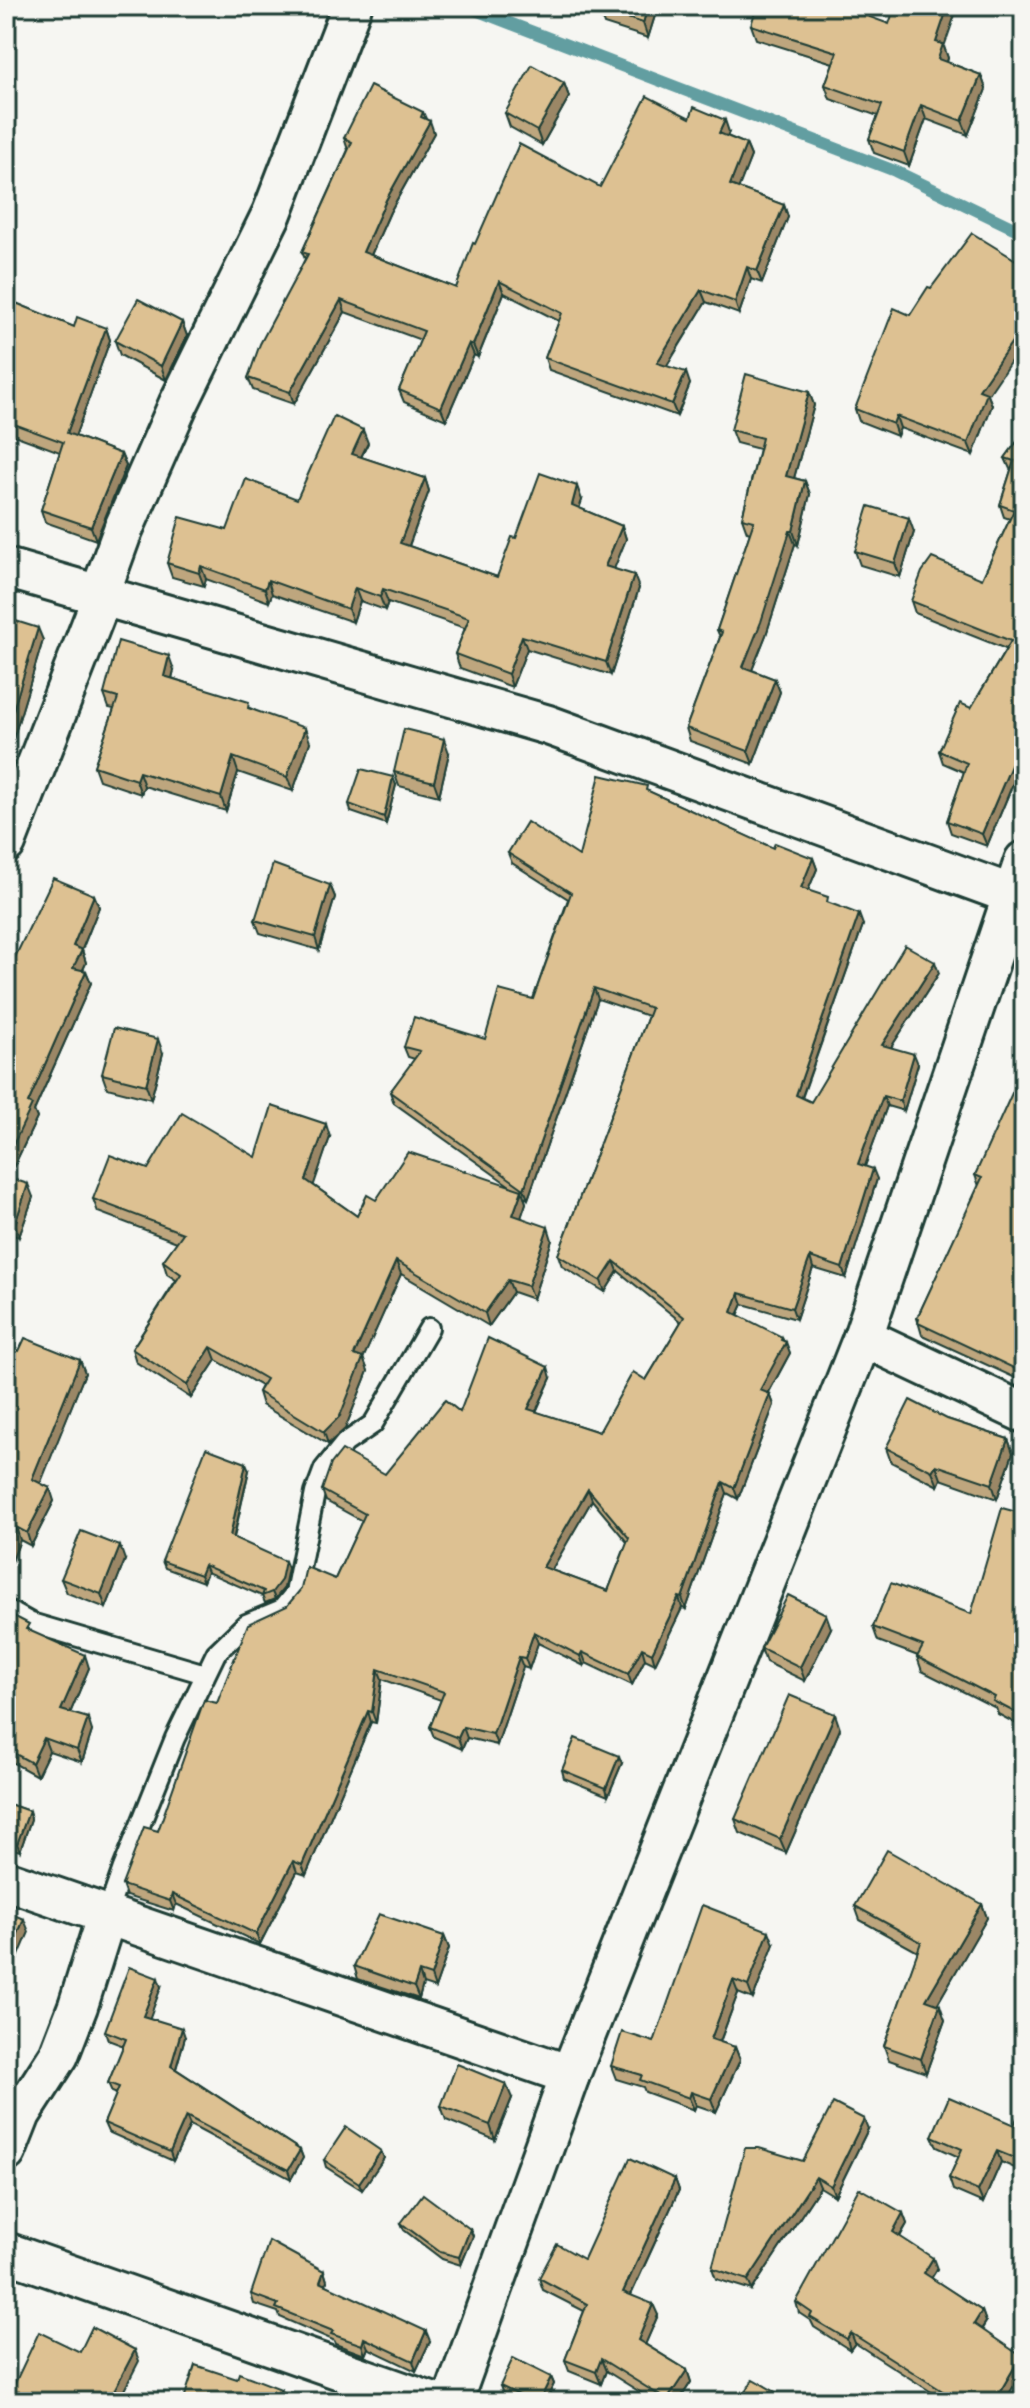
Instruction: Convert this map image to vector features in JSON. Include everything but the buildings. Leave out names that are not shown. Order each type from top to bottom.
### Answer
[{"type":"street","points":[[6,843],[102,597],[103,585],[123,530],[178,405],[272,213],[352,6]]},
{"type":"street","points":[[6,568],[548,725],[1020,885],[863,1337],[570,2075],[452,2402]]},
{"type":"street","points":[[863,1337],[1024,1413]]},
{"type":"street","points":[[6,1880],[570,2075]]},
{"type":"street","points":[[6,2152],[21,2114],[59,2055],[107,1914]]},
{"type":"street","points":[[6,2252],[431,2402]]},
{"type":"lane","points":[[107,1914],[153,1792],[216,1653],[235,1632],[259,1617],[282,1609],[295,1593],[315,1493],[324,1469],[345,1443],[373,1424],[429,1328]]},
{"type":"lane","points":[[6,1609],[31,1623],[205,1674]]},
{"type":"waterway","points":[[465,6],[895,171],[1024,233]]}]
